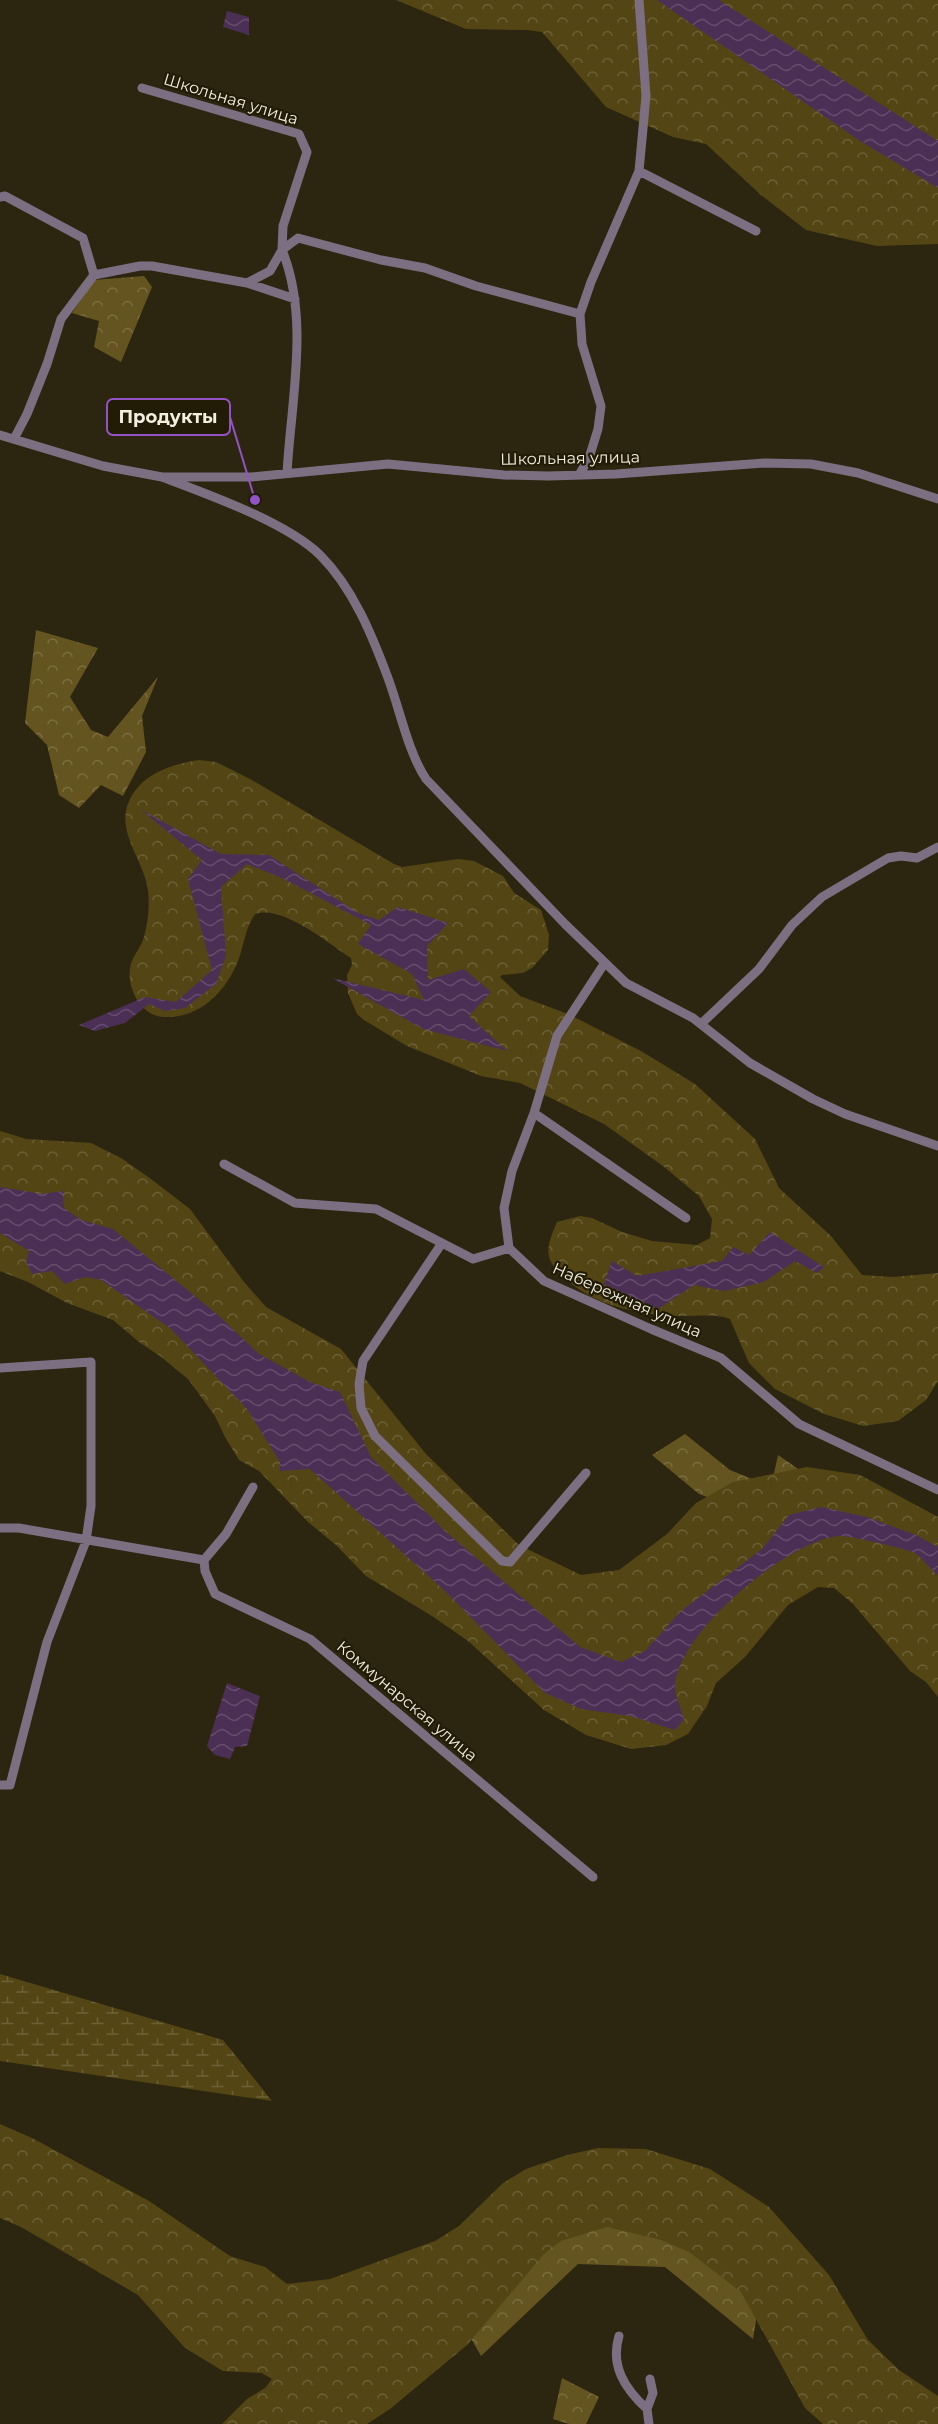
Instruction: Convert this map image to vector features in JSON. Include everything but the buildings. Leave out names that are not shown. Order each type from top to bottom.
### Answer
[{"type":"street","points":[[579,475],[589,458],[598,429],[601,406],[582,344],[580,314],[591,282],[639,171],[646,96],[639,0]]},
{"type":"street","name":"Школьная улица","points":[[142,88],[299,134],[307,152],[283,226],[282,250]]},
{"type":"street","points":[[639,171],[756,231]]},
{"type":"street","points":[[0,197],[5,196],[82,238],[94,275]]},
{"type":"street","points":[[247,283],[270,271],[282,250],[298,238],[381,260],[425,268],[476,286],[580,314]]},
{"type":"street","points":[[282,250],[291,273],[295,299],[296,354],[287,473]]},
{"type":"street","points":[[14,439],[27,414],[47,364],[61,319],[94,275],[140,266],[152,266],[247,283],[295,299]]},
{"type":"street","name":"Школьная улица","points":[[0,435],[103,466],[162,477],[217,498],[304,541],[321,555],[335,573],[370,633],[408,734],[415,763],[426,779],[604,964],[626,983],[701,1024],[750,1063],[813,1100],[845,1114],[938,1146]]},
{"type":"street","name":"Школьная улица","points":[[162,477],[250,477],[388,464],[504,475],[579,475],[765,463],[811,464],[858,473],[938,500]]},
{"type":"street","points":[[701,1024],[759,969],[792,925],[822,897],[888,858],[901,856],[918,858],[938,847]]},
{"type":"street","points":[[224,1164],[295,1203],[376,1209],[473,1259],[509,1248],[504,1208],[512,1171],[534,1113],[557,1036],[604,964]]},
{"type":"street","points":[[534,1113],[686,1218]]},
{"type":"street","points":[[442,1243],[363,1361],[358,1384],[362,1408],[375,1436],[502,1561],[510,1562],[586,1473]]},
{"type":"street","name":"Набережная улица","points":[[509,1248],[544,1281],[721,1358],[799,1424],[938,1490]]},
{"type":"street","points":[[0,1368],[91,1362],[92,1506],[86,1541],[47,1642],[10,1785],[0,1785]]},
{"type":"street","points":[[0,1528],[20,1528],[204,1560],[226,1534],[253,1487]]},
{"type":"street","name":"Коммунарская улица","points":[[204,1560],[205,1571],[215,1594],[310,1639],[593,1876]]},
{"type":"street","points":[[619,2336],[615,2361],[621,2377],[631,2394],[647,2409]]},
{"type":"street","points":[[649,2424],[647,2409],[653,2393],[650,2379]]},
{"type":"green space","points":[[396,0],[938,0],[938,244],[877,246],[806,230],[761,195],[706,144],[673,137],[606,107],[542,32],[466,29]]},
{"type":"green space","points":[[144,276],[152,287],[121,362],[94,347],[99,321],[72,313],[94,280]]},
{"type":"green space","points":[[36,630],[98,648],[70,697],[91,730],[108,737],[158,677],[142,716],[146,752],[123,796],[101,785],[79,808],[59,795],[47,745],[25,723]]},
{"type":"green space","points":[[199,760],[216,762],[250,779],[394,864],[402,867],[458,859],[474,861],[503,876],[514,893],[541,910],[549,935],[548,950],[532,968],[523,973],[500,977],[520,996],[568,1014],[641,1051],[695,1084],[755,1139],[779,1188],[831,1236],[862,1275],[893,1277],[938,1273],[938,1381],[926,1400],[898,1421],[863,1426],[824,1414],[775,1389],[749,1363],[730,1319],[638,1312],[594,1298],[568,1281],[550,1260],[550,1240],[557,1222],[580,1216],[592,1218],[622,1232],[652,1241],[697,1245],[710,1238],[712,1219],[699,1196],[663,1166],[604,1124],[520,1083],[481,1076],[407,1046],[364,1020],[357,1014],[348,993],[347,975],[352,965],[351,958],[291,920],[266,912],[255,914],[233,973],[218,993],[199,1009],[188,1014],[163,1017],[148,1012],[133,992],[130,976],[132,961],[145,934],[149,902],[145,879],[128,834],[125,822],[126,811],[136,790],[151,776],[169,767]]},
{"type":"green space","points":[[0,1131],[26,1139],[91,1143],[121,1158],[151,1179],[190,1209],[244,1282],[266,1307],[341,1349],[426,1454],[519,1545],[581,1575],[619,1570],[667,1534],[696,1503],[733,1482],[807,1467],[860,1475],[938,1517],[938,1697],[926,1682],[910,1671],[853,1604],[834,1588],[818,1587],[788,1605],[745,1657],[716,1683],[707,1706],[688,1734],[666,1745],[631,1749],[586,1735],[544,1710],[468,1641],[366,1576],[336,1545],[308,1522],[259,1471],[239,1460],[215,1416],[188,1379],[160,1356],[113,1320],[67,1303],[28,1282],[0,1271]]},
{"type":"green space","points":[[685,1434],[730,1470],[771,1487],[778,1455],[823,1486],[755,1515],[699,1494],[652,1455]]},
{"type":"green space","points":[[0,1974],[223,2040],[272,2101],[0,2061]]},
{"type":"green space","points":[[0,2124],[32,2138],[149,2201],[230,2256],[265,2267],[287,2284],[330,2279],[435,2241],[459,2226],[503,2183],[526,2169],[567,2155],[598,2148],[646,2149],[710,2169],[769,2207],[829,2275],[868,2340],[899,2370],[938,2396],[938,2424],[823,2424],[805,2408],[741,2292],[689,2252],[661,2240],[607,2227],[561,2241],[544,2254],[467,2345],[390,2409],[367,2424],[222,2424],[247,2399],[265,2388],[272,2379],[262,2373],[223,2371],[185,2348],[138,2295],[21,2227],[0,2218]]},
{"type":"green space","points":[[633,2186],[764,2273],[753,2339],[665,2267],[578,2264],[481,2356],[426,2259]]},
{"type":"green space","points":[[562,2378],[599,2397],[586,2424],[569,2424],[553,2419]]},
{"type":"water","points":[[657,0],[719,0],[938,141],[938,188],[860,141]]},
{"type":"water","points":[[227,11],[249,17],[249,35],[223,27]]},
{"type":"water","points":[[140,809],[221,854],[269,855],[358,913],[379,920],[398,907],[448,923],[427,946],[428,980],[464,969],[491,992],[469,1016],[507,1051],[423,1029],[332,978],[424,1000],[412,974],[358,944],[371,925],[284,879],[247,864],[221,887],[226,956],[216,984],[185,1008],[165,1011],[149,1004],[125,1023],[95,1031],[79,1025],[145,997],[176,1002],[212,970],[188,879],[202,860]]},
{"type":"water","points":[[0,1187],[42,1194],[63,1191],[64,1208],[81,1220],[113,1229],[218,1315],[259,1354],[310,1382],[340,1392],[371,1457],[445,1531],[580,1647],[621,1662],[645,1651],[680,1612],[763,1548],[789,1515],[821,1507],[867,1517],[916,1535],[938,1547],[938,1576],[915,1553],[844,1536],[817,1541],[765,1571],[739,1592],[695,1640],[681,1664],[675,1685],[684,1720],[675,1730],[630,1716],[581,1709],[545,1693],[444,1590],[310,1469],[280,1471],[280,1462],[247,1409],[171,1329],[101,1280],[85,1277],[65,1284],[52,1271],[32,1274],[26,1262],[29,1251],[0,1233]]},
{"type":"water","points":[[770,1232],[824,1267],[817,1273],[795,1261],[764,1282],[724,1291],[694,1285],[658,1309],[604,1284],[612,1261],[637,1276],[722,1261],[733,1247],[749,1255]]},
{"type":"water","points":[[227,1683],[260,1696],[247,1746],[235,1747],[230,1759],[215,1755],[207,1746]]},
{"type":"place","name":"Продукты","points":[[255,500]]}]
